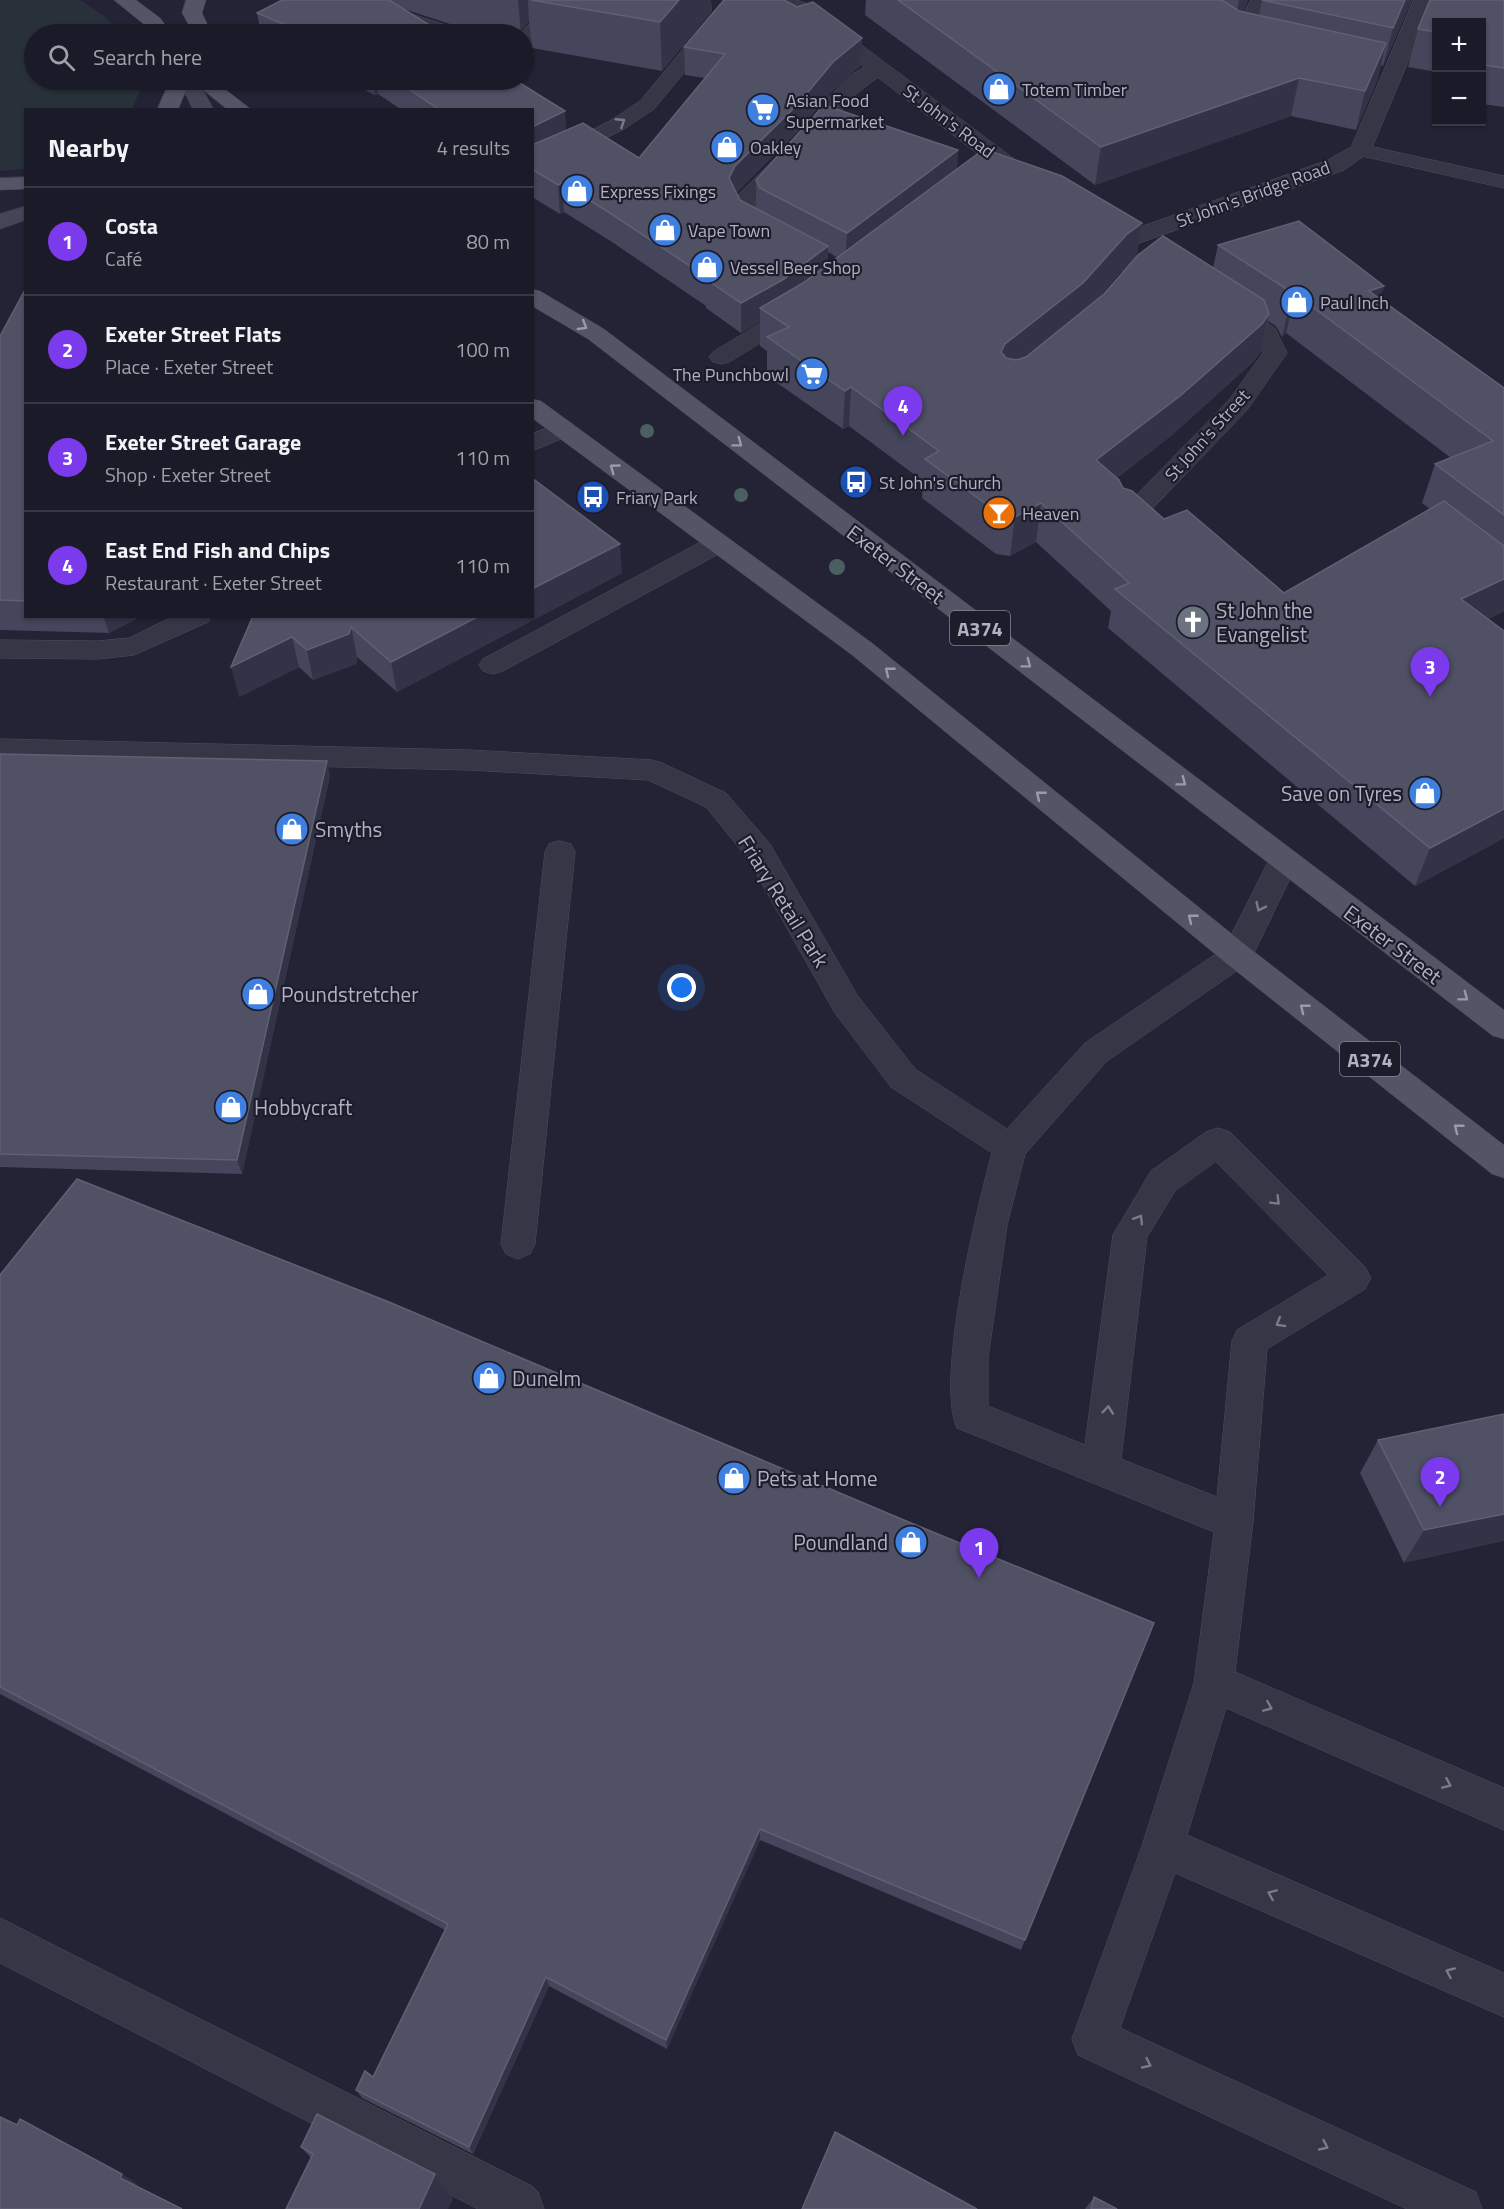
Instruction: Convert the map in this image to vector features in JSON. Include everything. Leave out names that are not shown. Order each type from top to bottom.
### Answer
[{"type":"main road","points":[[124,0],[159,21]]},
{"type":"main road","points":[[196,0],[192,13],[198,24]]},
{"type":"main road","points":[[168,108],[176,90]]},
{"type":"main road","points":[[192,90],[203,108]]},
{"type":"main road","points":[[215,90],[239,108]]},
{"type":"main road","points":[[242,90],[257,108]]},
{"type":"main road","points":[[0,184],[24,183]]},
{"type":"main road","points":[[0,222],[24,213]]},
{"type":"main road","name":"Exeter Street","points":[[534,297],[596,334],[1504,1027]]},
{"type":"main road","name":"A374","points":[[534,407],[862,649],[1237,955],[1504,1164]]},
{"type":"street","points":[[347,0],[423,24]]},
{"type":"street","points":[[534,31],[563,0]]},
{"type":"street","points":[[534,168],[617,125],[647,105],[734,0]]},
{"type":"street","name":"St John's Road","points":[[776,0],[798,7],[878,68],[991,164],[1048,190]]},
{"type":"street","points":[[1239,42],[1261,0]]},
{"type":"street","points":[[1424,0],[1360,150],[1504,182]]},
{"type":"street","points":[[1219,30],[1239,42],[1271,50]]},
{"type":"street","points":[[789,243],[749,222],[743,214],[745,201],[810,134],[848,90],[865,74],[878,68]]},
{"type":"street","points":[[1370,71],[1392,76]]},
{"type":"street","name":"St John's Bridge Road","points":[[1126,240],[1336,165],[1360,150]]},
{"type":"street","points":[[1106,227],[1144,254]]},
{"type":"street","points":[[721,357],[793,315],[820,295]]},
{"type":"street","name":"St John's Street","points":[[1127,520],[1238,405],[1275,353],[1267,333],[1210,297]]},
{"type":"street","points":[[534,443],[564,429]]},
{"type":"street","points":[[493,665],[717,544]]},
{"type":"street","points":[[0,649],[98,650],[134,646],[194,618]]},
{"type":"street","name":"Friary Retail Park","points":[[0,749],[469,760],[652,770],[716,800],[759,852],[846,1004],[903,1078],[1010,1148]]},
{"type":"street","points":[[518,1244],[560,852]]},
{"type":"street","points":[[1234,1522],[970,1416],[970,1358],[990,1225],[1010,1148],[1096,1052],[1237,955],[1284,860]]},
{"type":"street","points":[[1101,1468],[1130,1234],[1162,1181],[1218,1142],[1353,1278],[1250,1341],[1234,1522],[1214,1683],[1163,1846],[1094,2039],[1460,2209]]},
{"type":"street","points":[[1214,1683],[1504,1809]]},
{"type":"street","points":[[1163,1846],[1504,1995]]},
{"type":"street","points":[[0,1940],[515,2203],[521,2209]]},
{"type":"shaded area","points":[[0,0],[80,0],[112,24],[24,24],[24,90],[140,90],[132,108],[24,108],[24,169],[0,171]]},
{"type":"building","points":[[282,0],[389,0],[428,24],[283,24],[257,13]]},
{"type":"building","points":[[531,0],[679,0],[660,22]]},
{"type":"building","points":[[724,0],[784,0],[797,7],[813,2],[862,38],[833,62],[799,103],[735,166],[729,178],[740,200],[828,246],[784,279],[741,303],[706,279],[708,278],[610,213],[562,183],[558,185],[534,170],[534,144],[583,123],[639,158],[725,54],[684,47]]},
{"type":"building","points":[[898,0],[1222,0],[1239,11],[1386,43],[1365,91],[1299,78],[1101,147]]},
{"type":"building","points":[[1262,0],[1405,0],[1393,28]]},
{"type":"building","points":[[1430,0],[1504,0],[1504,68],[1486,65],[1486,18],[1432,18],[1432,31],[1418,29]]},
{"type":"building","points":[[410,90],[531,90],[565,111],[534,126],[534,108],[437,108]]},
{"type":"building","points":[[824,105],[958,150],[847,233],[760,188],[756,180]]},
{"type":"building","points":[[984,149],[1062,176],[1142,223],[1126,235],[1083,283],[1005,344],[1001,352],[1006,358],[1016,360],[1026,357],[1104,294],[1138,255],[1163,236],[1264,300],[1269,314],[1262,324],[1180,396],[1096,460],[1119,480],[1123,488],[1132,491],[1164,519],[1187,510],[1284,593],[1444,501],[1504,546],[1504,579],[1461,599],[1504,631],[1504,809],[1430,848],[1115,589],[1129,583],[1041,503],[1015,517],[1001,515],[925,459],[939,451],[851,387],[845,391],[767,337],[789,327],[760,308],[803,283]]},
{"type":"building","points":[[1299,221],[1384,286],[1369,291],[1504,388],[1504,515],[1435,464],[1493,441],[1295,294],[1291,299],[1285,288],[1218,245]]},
{"type":"building","points":[[24,292],[24,601],[0,600],[0,336]]},
{"type":"building","points":[[534,480],[620,544],[534,588]]},
{"type":"building","points":[[252,618],[475,618],[391,662],[351,627],[349,634],[307,650],[292,637],[231,667]]},
{"type":"building","points":[[0,754],[327,761],[237,1160],[0,1154]]},
{"type":"building","points":[[77,1179],[389,1302],[899,1518],[1154,1623],[1025,1940],[760,1829],[666,2040],[546,1977],[469,2147],[356,2090],[365,2071],[373,2077],[448,1924],[0,1687],[0,1275]]},
{"type":"building","points":[[1504,1414],[1504,1514],[1424,1530],[1378,1440]]},
{"type":"building","points":[[317,2114],[435,2174],[419,2209],[286,2209],[313,2154],[301,2147]]},
{"type":"building","points":[[0,2117],[17,2125],[20,2119],[122,2174],[120,2178],[182,2209],[0,2209]]},
{"type":"building","points":[[835,2132],[977,2209],[802,2209]]},
{"type":"building","points":[[1094,2197],[1117,2209],[1091,2209]]},
{"type":"place","name":"Totem Timber","points":[[999,89]]},
{"type":"place","name":"Asian Food Supermarket","points":[[763,110]]},
{"type":"place","name":"Oakley","points":[[727,147]]},
{"type":"place","name":"Express Fixings","points":[[577,191]]},
{"type":"place","name":"Vape Town","points":[[665,230]]},
{"type":"place","name":"Vessel Beer Shop","points":[[707,267]]},
{"type":"place","name":"Paul Inch","points":[[1297,302]]},
{"type":"place","name":"The Punchbowl","points":[[812,374]]},
{"type":"place","name":"East End Fish and Chips","points":[[903,436]]},
{"type":"place","name":"St John's Church","points":[[856,482]]},
{"type":"place","name":"Friary Park","points":[[593,497]]},
{"type":"place","name":"Heaven","points":[[999,513]]},
{"type":"place","name":"St John the Evangelist","points":[[1193,622]]},
{"type":"place","name":"Exeter Street Garage","points":[[1430,697]]},
{"type":"place","name":"Save on Tyres","points":[[1425,793]]},
{"type":"place","name":"Smyths","points":[[292,829]]},
{"type":"place","name":"Poundstretcher","points":[[258,994]]},
{"type":"place","name":"Hobbycraft","points":[[231,1107]]},
{"type":"place","name":"Dunelm","points":[[489,1378]]},
{"type":"place","name":"Pets at Home","points":[[734,1478]]},
{"type":"place","name":"Exeter Street Flats","points":[[1440,1507]]},
{"type":"place","name":"Poundland","points":[[911,1542]]},
{"type":"place","name":"Costa","points":[[979,1578]]}]
